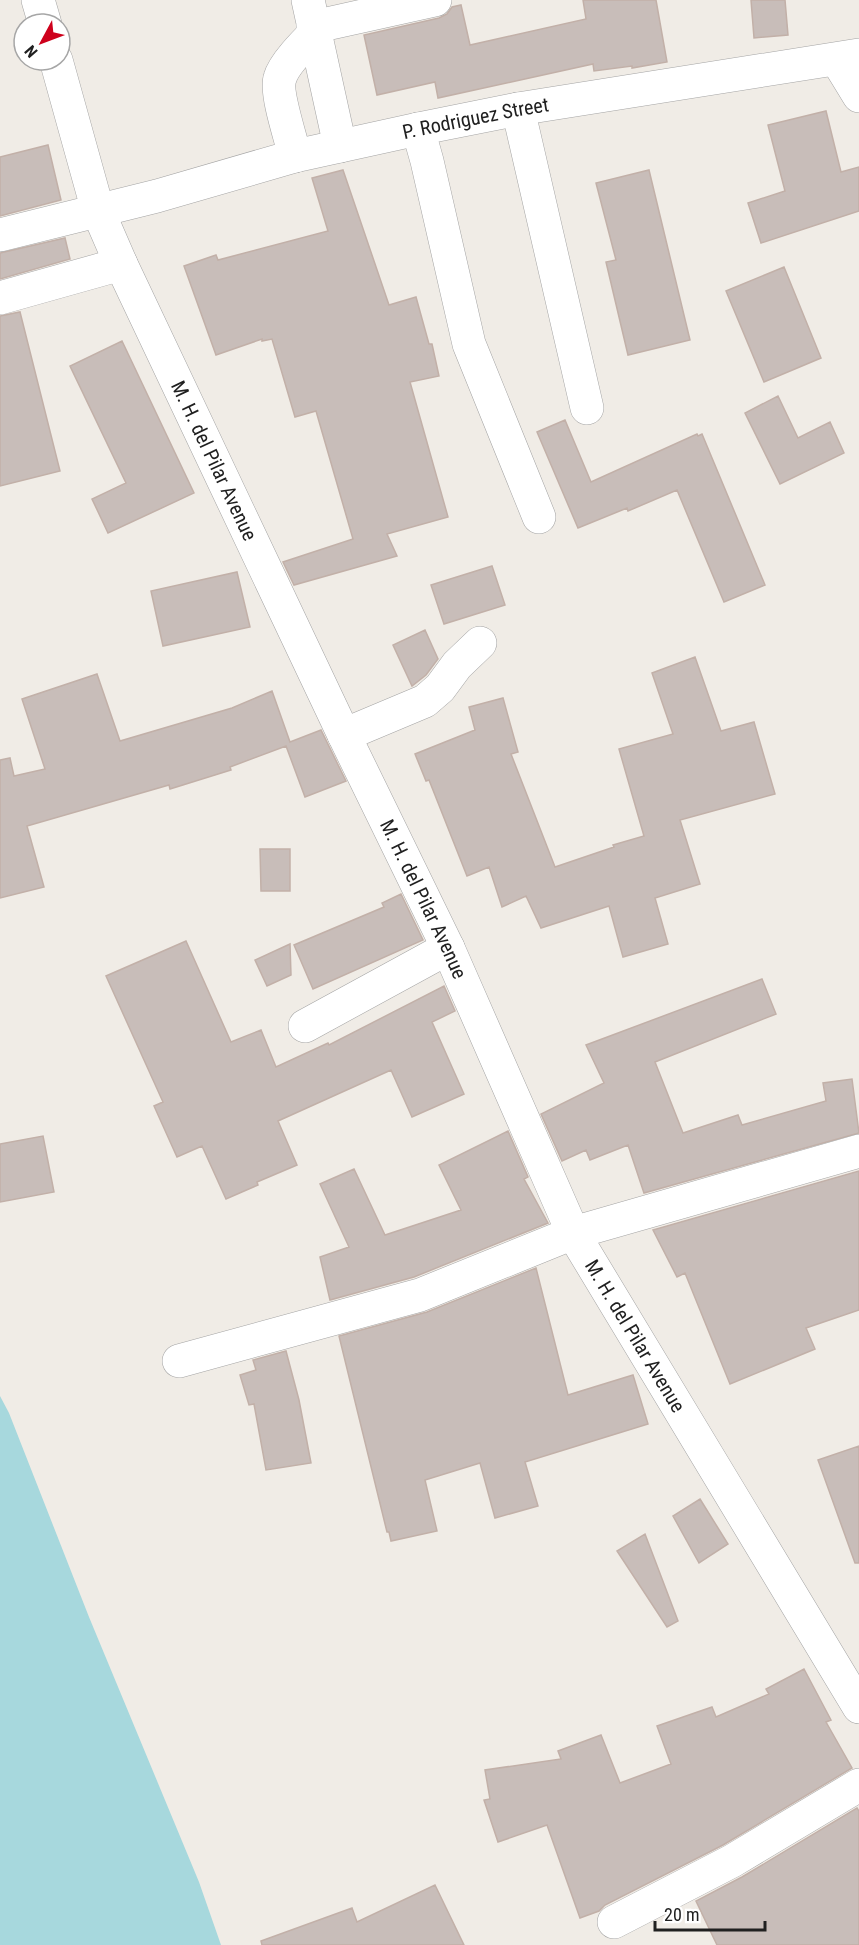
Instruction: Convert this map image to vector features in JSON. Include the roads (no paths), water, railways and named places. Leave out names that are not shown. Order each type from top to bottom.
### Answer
[{"type":"street","points":[[312,20],[435,0]]},
{"type":"street","points":[[312,20],[340,146]]},
{"type":"street","points":[[295,156],[281,101],[279,78],[295,55],[312,20]]},
{"type":"street","points":[[848,58],[859,96]]},
{"type":"street","name":"P. Rodriguez Street","points":[[0,235],[157,196],[295,156],[418,129],[518,109],[848,58]]},
{"type":"street","name":"M. H. del Pilar Avenue","points":[[59,72],[98,211],[121,264],[344,735],[448,948],[573,1233],[859,1707]]},
{"type":"street","points":[[518,109],[587,408]]},
{"type":"street","points":[[418,129],[428,161],[469,344],[539,517]]},
{"type":"street","points":[[0,298],[121,264]]},
{"type":"street","points":[[344,735],[424,701],[440,688],[457,665],[480,643]]},
{"type":"street","points":[[305,1026],[448,948]]},
{"type":"street","points":[[179,1361],[420,1295],[573,1233],[859,1151]]},
{"type":"street","points":[[614,1922],[732,1861],[859,1785]]},
{"type":"water","points":[[0,1396],[9,1413],[89,1617],[199,1882],[221,1945],[0,1945]]}]
